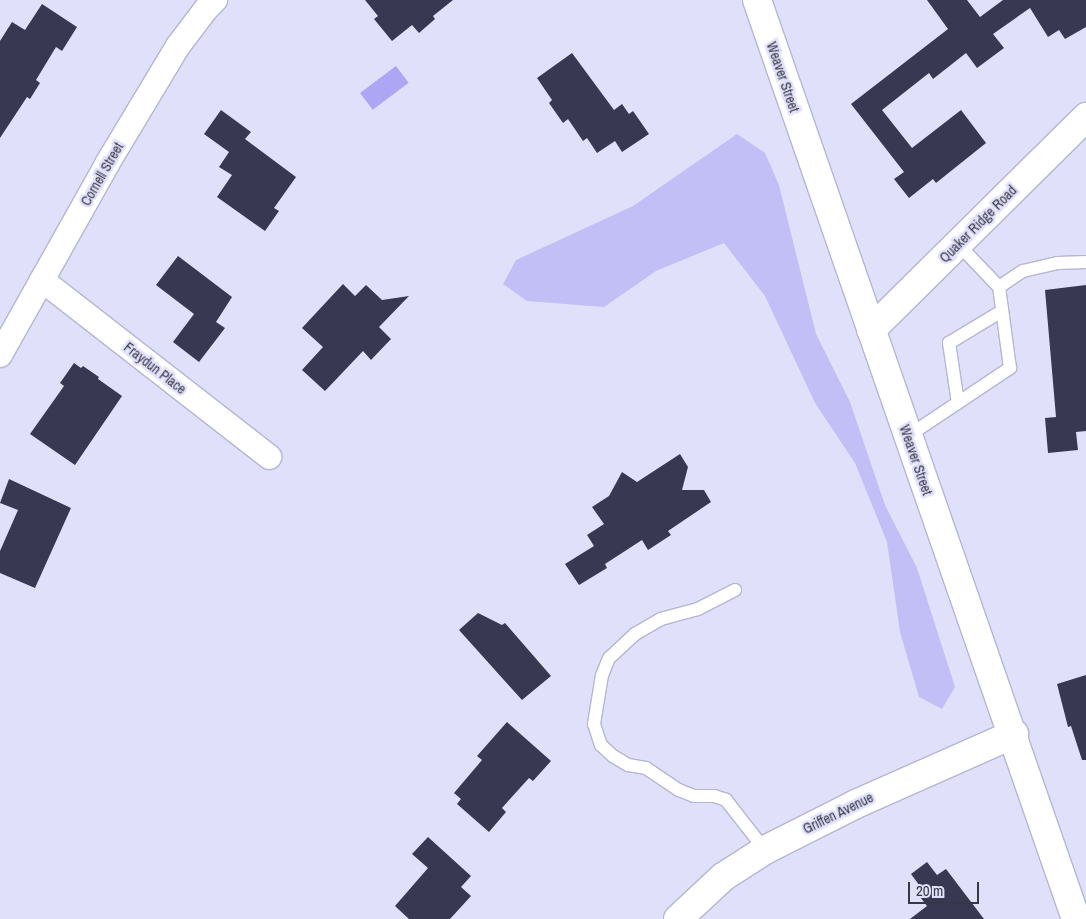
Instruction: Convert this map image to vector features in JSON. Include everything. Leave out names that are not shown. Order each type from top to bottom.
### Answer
[{"type":"main road","name":"Weaver Street","points":[[757,0],[908,436],[1014,734],[1076,919]]},
{"type":"main road","name":"Quaker Ridge Road","points":[[871,330],[1086,118]]},
{"type":"main road","name":"Griffen Avenue","points":[[678,919],[723,877],[765,850],[856,804],[1014,734]]},
{"type":"street","name":"Cornell Street","points":[[0,355],[107,164],[178,46],[206,9],[216,0]]},
{"type":"street","name":"Fraydun Place","points":[[42,280],[269,456]]},
{"type":"lane","points":[[908,436],[1010,368],[999,287],[958,244]]},
{"type":"lane","points":[[999,287],[1023,272],[1058,264],[1086,262]]},
{"type":"lane","points":[[958,403],[950,343],[1002,311]]},
{"type":"lane","points":[[735,590],[698,609],[661,619],[635,634],[609,658],[602,675],[594,724],[601,744],[613,756],[628,764],[646,768],[679,790],[694,796],[714,796],[726,800],[765,850]]},
{"type":"shaded area","points":[[396,66],[409,83],[373,110],[360,93]]},
{"type":"shaded area","points":[[737,134],[765,153],[779,185],[816,334],[850,402],[885,505],[917,568],[955,687],[942,709],[919,697],[900,632],[887,542],[855,463],[815,403],[765,296],[724,243],[656,271],[604,307],[527,301],[503,284],[516,260],[633,206]]},
{"type":"building","points":[[365,0],[453,0],[433,16],[435,19],[419,33],[412,25],[392,41],[374,19],[378,16]]},
{"type":"building","points":[[927,0],[967,0],[980,17],[1003,0],[1086,0],[1086,27],[1065,39],[1059,30],[1048,37],[1030,8],[993,34],[1004,48],[977,68],[966,53],[933,79],[929,73],[882,110],[912,148],[961,110],[986,143],[936,183],[933,179],[909,198],[894,179],[904,172],[851,104],[948,29]]},
{"type":"building","points":[[42,4],[77,27],[62,51],[56,47],[36,80],[40,83],[30,99],[27,97],[0,138],[0,41],[12,22],[25,30]]},
{"type":"building","points":[[572,53],[614,110],[622,104],[629,114],[633,111],[649,134],[622,152],[615,141],[597,153],[587,138],[583,141],[568,119],[563,123],[549,103],[552,100],[537,78]]},
{"type":"building","points":[[221,110],[251,132],[245,139],[296,177],[274,208],[279,211],[265,231],[217,197],[232,175],[219,167],[229,152],[204,134]]},
{"type":"building","points":[[178,256],[232,297],[216,322],[225,328],[199,362],[173,342],[194,314],[156,285]]},
{"type":"building","points":[[343,284],[355,296],[366,285],[382,300],[409,296],[379,327],[391,339],[371,360],[363,351],[325,391],[302,370],[323,347],[302,328]]},
{"type":"building","points":[[1086,285],[1086,431],[1076,432],[1078,450],[1048,453],[1045,418],[1056,417],[1045,290]]},
{"type":"building","points":[[74,363],[81,368],[83,366],[99,377],[98,379],[122,396],[75,465],[30,434],[64,386],[60,383]]},
{"type":"building","points":[[680,454],[688,467],[682,490],[704,490],[711,502],[668,531],[671,535],[648,550],[642,540],[605,564],[607,568],[579,585],[565,564],[594,546],[587,535],[604,524],[592,507],[609,496],[622,472],[637,482]]},
{"type":"building","points":[[9,479],[71,508],[35,588],[0,573],[0,551],[18,510],[0,503]]},
{"type":"building","points":[[478,613],[502,625],[505,623],[551,676],[522,700],[459,630]]},
{"type":"building","points":[[1086,675],[1086,760],[1082,760],[1071,726],[1068,727],[1057,684]]},
{"type":"building","points":[[507,722],[551,761],[533,781],[529,778],[502,808],[506,812],[489,832],[457,804],[461,799],[454,793],[482,760],[477,756]]},
{"type":"building","points":[[428,837],[471,876],[461,887],[471,896],[450,919],[409,919],[395,906],[428,868],[412,854]]},
{"type":"building","points":[[927,862],[937,875],[946,869],[984,919],[910,919],[927,906],[917,893],[922,889],[911,874]]}]
